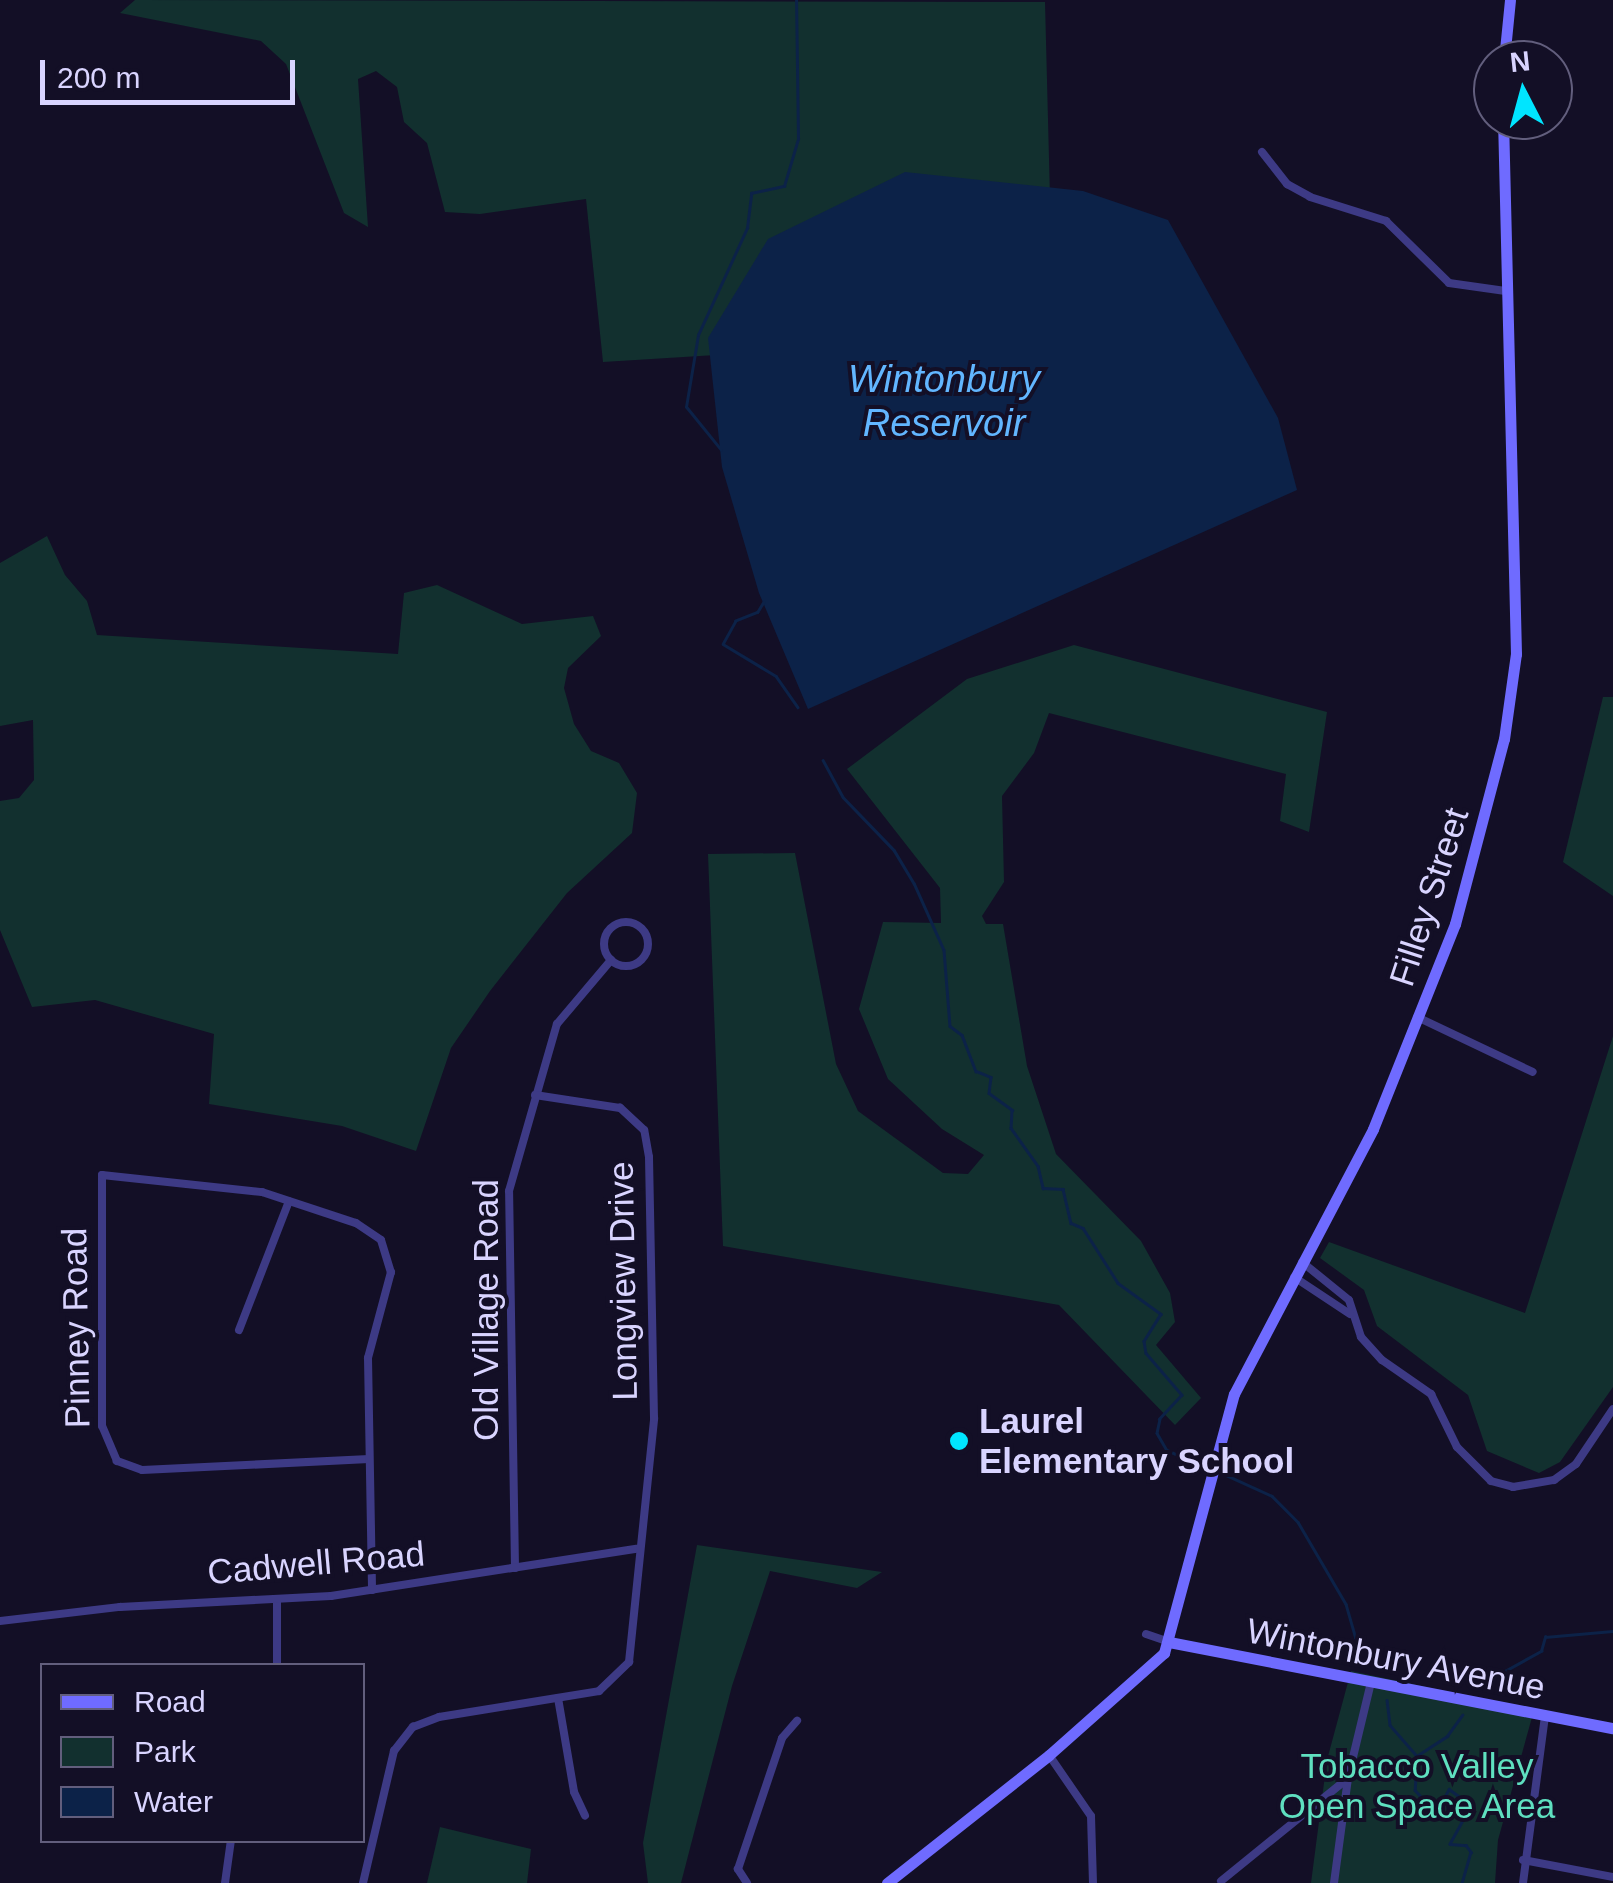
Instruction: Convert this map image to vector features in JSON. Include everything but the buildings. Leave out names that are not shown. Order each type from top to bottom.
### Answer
[{"type":"street","points":[[1506,40],[1510,0]]},
{"type":"street","name":"Filley Street","points":[[1169,1642],[1210,1470],[1234,1394],[1372,1130],[1479,846],[1516,654],[1503,140]]},
{"type":"street","points":[[1262,152],[1287,184],[1310,197],[1386,220],[1449,283],[1505,291]]},
{"type":"street","name":"Old Village Road","points":[[620,924],[641,928],[648,947],[642,960],[623,966],[611,960],[604,946],[608,932],[620,924]]},
{"type":"street","name":"Old Village Road","points":[[515,1568],[507,1213],[535,1095],[557,1024],[611,960]]},
{"type":"street","points":[[1417,1017],[1533,1072]]},
{"type":"street","name":"Longview Drive","points":[[363,1883],[402,1736],[439,1717],[599,1691],[629,1662],[636,1549],[654,1418],[644,1130],[620,1108],[535,1095]]},
{"type":"street","name":"Pinney Road","points":[[289,1200],[224,1184],[102,1175],[102,1426],[117,1461],[142,1470],[370,1460]]},
{"type":"street","points":[[239,1330],[289,1200],[371,1231],[389,1257],[389,1289],[368,1358],[372,1590]]},
{"type":"street","points":[[1302,1262],[1338,1287],[1382,1360],[1431,1394],[1457,1446],[1492,1481],[1513,1487],[1554,1480],[1576,1464],[1613,1410]]},
{"type":"street","points":[[1294,1278],[1335,1298],[1354,1317]]},
{"type":"street","name":"Cadwell Road","points":[[0,1621],[120,1606],[276,1600],[372,1590],[636,1549]]},
{"type":"street","points":[[276,1600],[277,1663]]},
{"type":"street","name":"Wintonbury Avenue","points":[[1146,1634],[1169,1642],[1613,1728]]},
{"type":"street","points":[[887,1883],[1049,1755],[1159,1660],[1169,1642]]},
{"type":"street","points":[[1334,1883],[1348,1778],[1371,1682]]},
{"type":"street","points":[[558,1698],[574,1792],[585,1816]]},
{"type":"street","points":[[1522,1883],[1545,1714]]},
{"type":"street","points":[[747,1883],[738,1869],[782,1738],[797,1721]]},
{"type":"street","points":[[1049,1755],[1090,1816],[1093,1883]]},
{"type":"street","points":[[1221,1882],[1348,1778]]},
{"type":"street","points":[[225,1883],[231,1843]]},
{"type":"street","points":[[1523,1860],[1613,1878]]},
{"type":"green space","points":[[135,0],[1045,2],[1053,315],[765,352],[603,362],[586,199],[480,214],[445,212],[427,143],[404,122],[397,87],[376,71],[358,79],[368,227],[344,213],[286,64],[261,41],[120,13]]},
{"type":"green space","points":[[47,536],[65,575],[87,601],[97,635],[398,654],[404,593],[437,585],[522,624],[593,616],[601,636],[568,668],[564,688],[574,724],[591,751],[619,763],[637,793],[632,833],[567,893],[451,1048],[416,1151],[342,1126],[209,1104],[214,1034],[95,1000],[32,1007],[0,930],[0,801],[19,798],[34,780],[33,720],[0,726],[0,563]]},
{"type":"green space","points":[[1074,645],[1327,712],[1309,832],[1280,821],[1286,774],[1049,713],[1034,753],[1002,796],[1004,882],[982,916],[986,924],[1003,924],[1027,1066],[1056,1154],[1141,1241],[1170,1293],[1175,1322],[1156,1345],[1201,1398],[1175,1425],[1059,1305],[723,1246],[708,854],[795,853],[836,1064],[858,1111],[943,1173],[968,1174],[984,1155],[942,1129],[888,1079],[859,1009],[883,922],[941,923],[940,888],[847,769],[967,679]]},
{"type":"green space","points":[[1603,697],[1613,697],[1613,896],[1563,862]]},
{"type":"green space","points":[[1613,1036],[1613,1387],[1560,1462],[1539,1473],[1487,1451],[1468,1395],[1377,1326],[1364,1290],[1320,1258],[1329,1242],[1525,1313]]},
{"type":"green space","points":[[697,1545],[882,1572],[857,1588],[770,1571],[732,1686],[681,1883],[648,1883],[643,1843]]},
{"type":"green space","name":"Tobacco Valley Open Space Area","points":[[1351,1671],[1534,1710],[1498,1840],[1495,1883],[1311,1883],[1327,1760]]},
{"type":"green space","points":[[440,1827],[531,1849],[527,1883],[427,1883]]},
{"type":"water","name":"Wintonbury Reservoir","points":[[905,172],[1083,191],[1168,220],[1278,418],[1297,490],[808,709],[759,593],[722,467],[708,338],[768,239]]},
{"type":"waterway","points":[[721,450],[686,407],[698,335],[747,228],[751,193],[784,186],[798,139],[796,0]]},
{"type":"waterway","points":[[764,602],[758,612],[736,621],[723,644],[776,676],[798,707]]},
{"type":"waterway","points":[[823,760],[843,797],[894,850],[914,883],[944,950],[950,1026],[962,1035],[976,1071],[991,1077],[989,1093],[1012,1110],[1011,1128],[1038,1166],[1043,1188],[1063,1189],[1071,1223],[1083,1228],[1118,1283],[1161,1314],[1144,1341],[1146,1353],[1182,1395],[1160,1419],[1157,1433],[1167,1450],[1209,1470]]},
{"type":"waterway","points":[[1217,1471],[1272,1496],[1298,1522],[1346,1604],[1356,1638],[1382,1669]]},
{"type":"waterway","points":[[1474,1688],[1541,1651],[1545,1637],[1613,1631]]},
{"type":"waterway","points":[[1387,1700],[1390,1725],[1417,1756],[1415,1790],[1436,1813],[1449,1789],[1463,1799],[1466,1815],[1450,1844],[1466,1845],[1471,1852],[1462,1883]]},
{"type":"waterway","points":[[1418,1755],[1447,1736],[1462,1715]]},
{"type":"place","name":"Laurel Elementary School","points":[[959,1441]]}]
